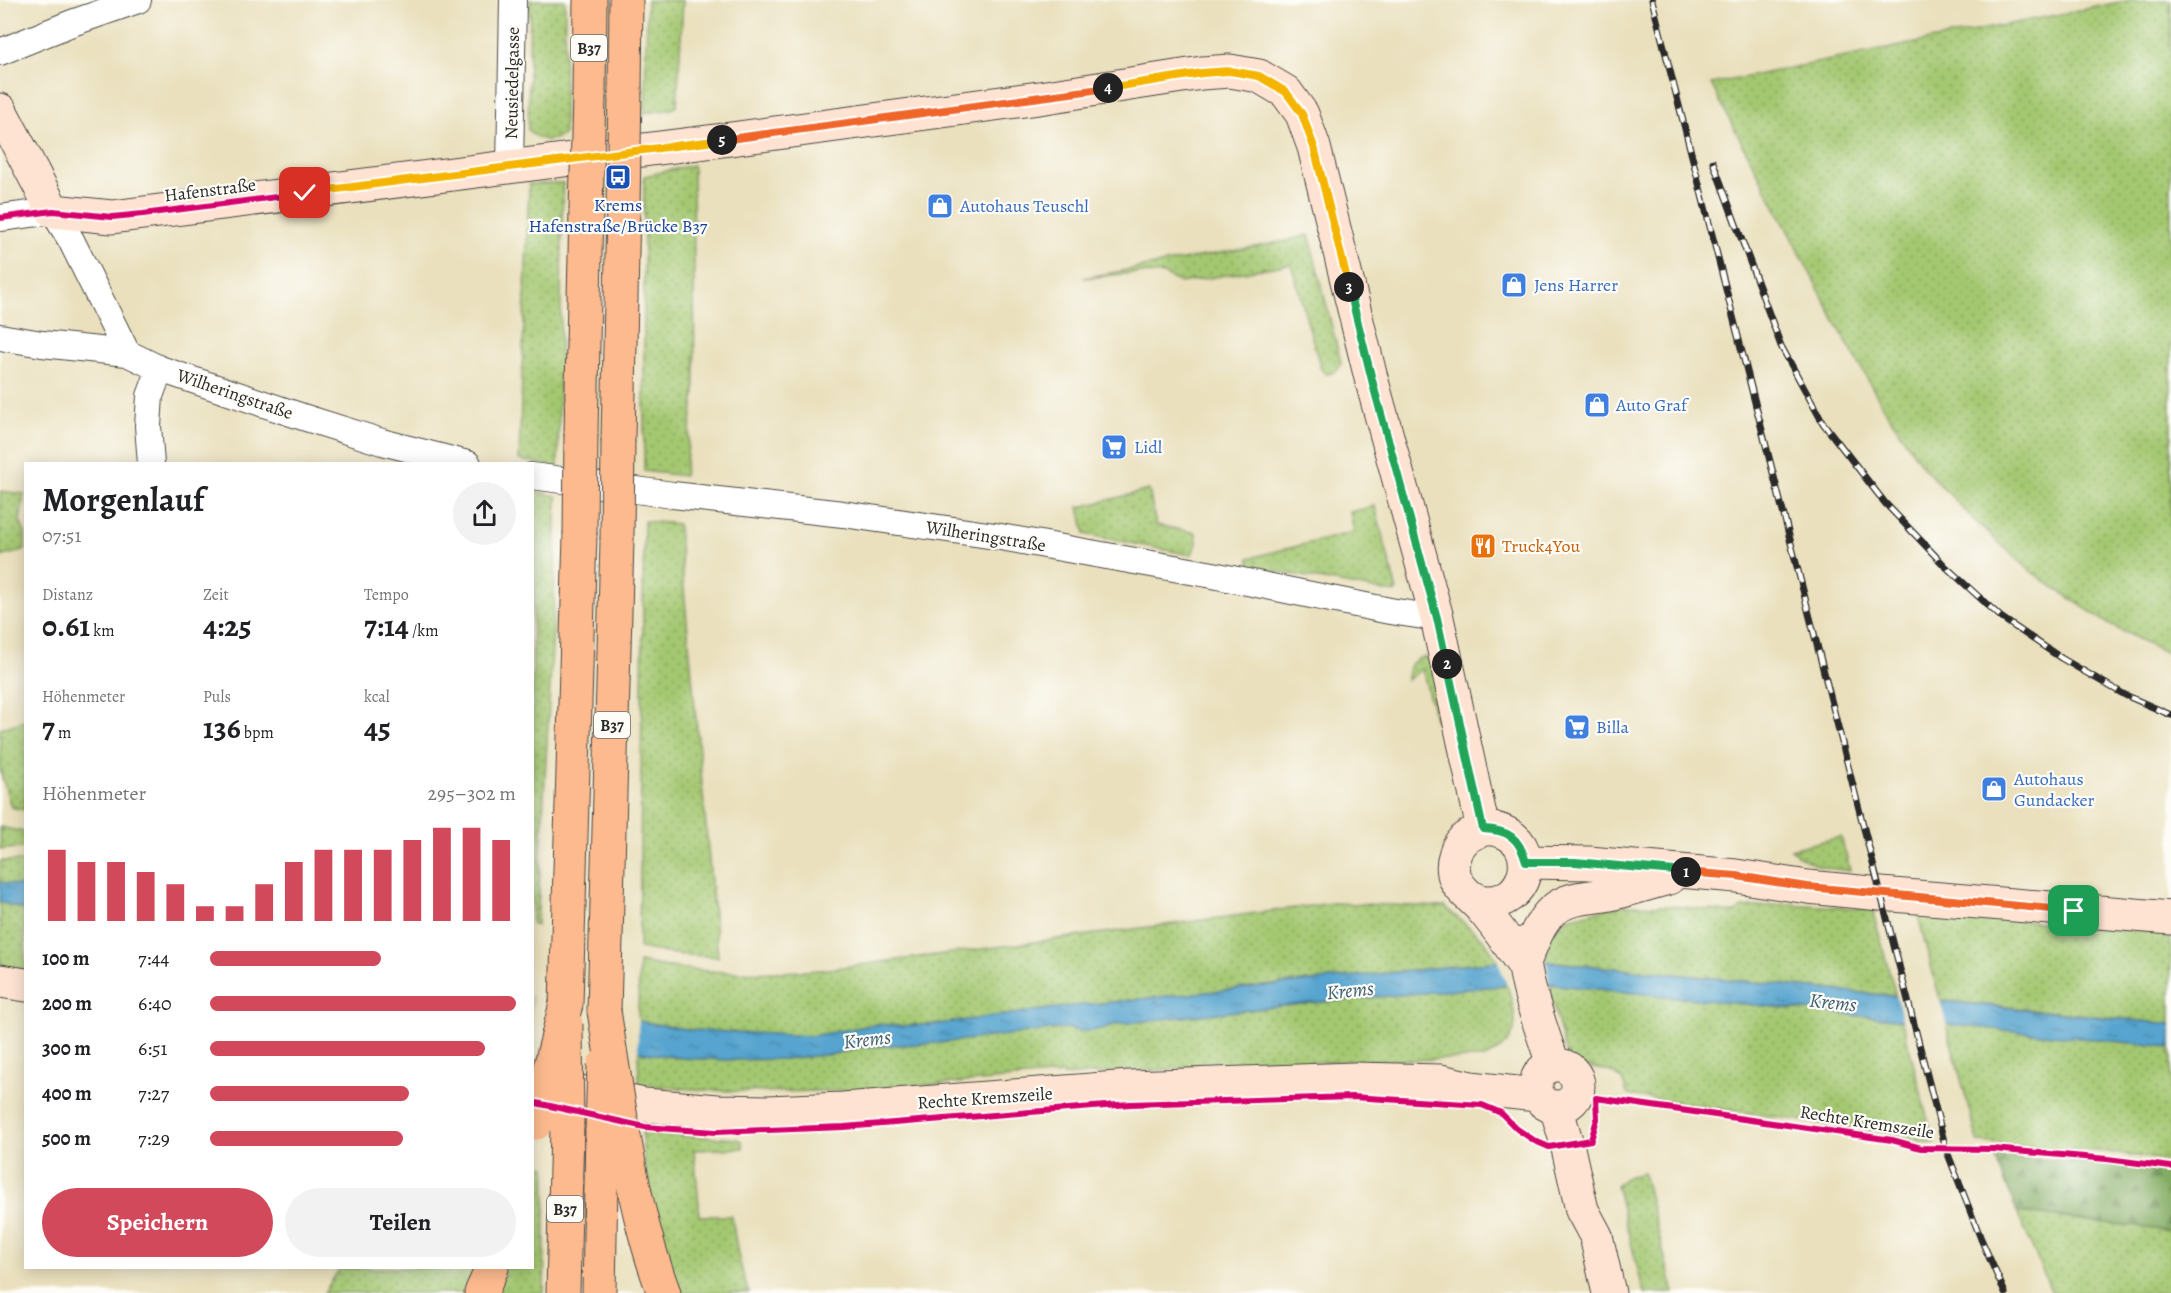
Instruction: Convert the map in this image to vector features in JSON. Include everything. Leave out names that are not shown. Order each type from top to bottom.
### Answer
[{"type":"main road","name":"B37","points":[[563,1293],[545,1128],[566,1004],[580,535],[590,0]]},
{"type":"main road","name":"B37","points":[[599,1293],[613,1130],[604,1011],[626,0]]},
{"type":"main road","points":[[613,1130],[653,1264],[664,1293]]},
{"type":"main road","points":[[481,1293],[492,1269]]},
{"type":"street","points":[[0,52],[138,0]]},
{"type":"street","name":"Neusiedelgasse","points":[[510,166],[513,0]]},
{"type":"street","name":"Hafenstraße","points":[[53,211],[86,216],[122,216],[1049,96],[1202,73],[1230,71],[1259,76],[1286,92],[1302,114],[1314,147],[1373,385],[1437,618],[1483,829]]},
{"type":"street","points":[[0,110],[53,211],[71,240],[127,352]]},
{"type":"street","points":[[0,218],[53,211]]},
{"type":"street","name":"Wilheringstraße","points":[[0,337],[42,344],[127,352],[160,369],[382,442],[460,462]]},
{"type":"street","points":[[151,462],[148,426],[150,396],[160,369]]},
{"type":"street","name":"Wilheringstraße","points":[[534,476],[843,514],[995,536],[1437,618]]},
{"type":"street","points":[[1523,964],[1457,882],[1453,870],[1458,846],[1468,835],[1483,829],[1498,830],[1512,836],[1522,847],[1523,964],[1582,1210],[1596,1236],[1609,1293]]},
{"type":"street","points":[[1475,902],[1504,899],[1521,887],[1575,862],[1691,872],[1881,894],[2171,918]]},
{"type":"street","points":[[1523,964],[1544,921],[1553,910],[1574,899],[1606,895],[1691,872]]},
{"type":"street","points":[[0,981],[24,985]]},
{"type":"street","name":"Rechte Kremszeile","points":[[534,1082],[644,1105],[718,1112],[768,1112],[855,1108],[1130,1087],[1354,1078],[1441,1081],[1469,1068],[1552,1082]]},
{"type":"green space","points":[[530,0],[565,0],[564,134],[550,140],[536,137],[528,130]]},
{"type":"green space","points":[[647,0],[683,0],[677,106],[672,109],[645,113]]},
{"type":"green space","points":[[2130,0],[2171,0],[2171,655],[2110,625],[2033,573],[1977,523],[1923,467],[1885,410],[1843,336],[1711,84]]},
{"type":"green space","points":[[693,165],[695,392],[684,476],[644,471],[644,176]]},
{"type":"green space","points":[[563,183],[558,467],[519,460],[529,184]]},
{"type":"green space","points":[[1309,235],[1341,363],[1335,371],[1329,374],[1321,369],[1291,264],[1180,283],[1164,274],[1135,273],[1083,278],[1281,242]]},
{"type":"green space","points":[[1149,490],[1156,525],[1196,533],[1197,544],[1191,555],[1085,534],[1079,507]]},
{"type":"green space","points":[[0,491],[24,494],[20,521],[24,531],[24,550],[0,557]]},
{"type":"green space","points":[[534,491],[557,496],[553,630],[537,925],[534,924]]},
{"type":"green space","points":[[1375,506],[1397,591],[1395,593],[1251,567],[1249,558],[1354,532],[1350,512]]},
{"type":"green space","points":[[644,521],[678,524],[718,957],[672,954],[639,948]]},
{"type":"green space","points":[[1424,657],[1430,660],[1437,683],[1436,722],[1422,669],[1407,680],[1411,665]]},
{"type":"green space","points":[[24,722],[24,810],[11,807],[0,770],[0,728]]},
{"type":"green space","points":[[0,827],[24,832],[24,848],[0,849]]},
{"type":"green space","points":[[1841,837],[1850,870],[1819,866],[1804,859],[1791,849]]},
{"type":"green space","points":[[0,861],[24,861],[24,887],[0,882]]},
{"type":"green space","points":[[0,902],[24,910],[24,971],[0,967]]},
{"type":"green space","points":[[1333,903],[1445,907],[1485,941],[1498,961],[1064,1007],[938,1024],[901,1026],[878,1024],[811,1036],[691,1030],[638,1021],[639,962],[684,969],[729,972],[820,970]]},
{"type":"green space","points":[[1788,904],[1872,909],[1896,996],[1546,961],[1547,943],[1551,933],[1568,918],[1623,905],[1674,906],[1736,913],[1742,908]]},
{"type":"green space","points":[[1917,912],[2171,933],[2171,1024],[1940,1000]]},
{"type":"green space","points":[[1548,984],[1902,1020],[1934,1143],[1893,1134],[1628,1095],[1622,1080],[1615,1074],[1580,1065],[1567,1057]]},
{"type":"green space","points":[[1507,985],[1515,1019],[1512,1036],[1497,1051],[1485,1058],[1317,1062],[1064,1076],[1064,1074],[905,1087],[798,1092],[745,1092],[639,1084],[638,1052],[682,1058],[784,1059],[834,1054],[861,1047],[938,1043],[1067,1028],[1092,1031],[1116,1024]]},
{"type":"green space","points":[[1946,1024],[2171,1047],[2171,1161],[2107,1152],[1978,1142]]},
{"type":"green space","points":[[642,1133],[742,1141],[743,1148],[694,1150],[700,1216],[732,1216],[738,1255],[749,1293],[677,1293],[663,1259],[644,1162]]},
{"type":"green space","points":[[1994,1155],[2106,1164],[2171,1173],[2171,1231],[2017,1212]]},
{"type":"green space","points":[[546,1167],[544,1293],[494,1293],[506,1269],[534,1269],[534,1183],[539,1168]]},
{"type":"green space","points":[[1643,1173],[1674,1293],[1644,1293],[1616,1185],[1627,1177]]},
{"type":"green space","points":[[2017,1212],[2171,1231],[2171,1293],[2052,1293]]},
{"type":"green space","points":[[339,1269],[480,1269],[469,1293],[324,1293]]},
{"type":"water","points":[[0,882],[24,887],[24,910],[0,902]]},
{"type":"water","name":"Krems","points":[[1522,959],[2171,1024],[2171,1047],[1548,984],[1523,984],[1321,1002],[1116,1024],[1092,1031],[1067,1028],[938,1043],[861,1047],[834,1054],[784,1059],[682,1058],[638,1052],[534,1024],[534,997],[638,1021],[691,1030],[811,1036],[878,1024],[901,1026],[938,1024],[1064,1007]]},
{"type":"pier","points":[[1521,956],[1546,958],[1549,987],[1508,988],[1497,959]]},
{"type":"pier","points":[[1896,993],[1939,997],[1947,1027],[1903,1023]]},
{"type":"pier","points":[[534,994],[638,1018],[638,1055],[534,1028]]},
{"type":"railway","points":[[1652,0],[1946,1149],[2005,1293]]},
{"type":"railway","points":[[1713,162],[1781,346],[1823,423],[1885,503],[1945,566],[2002,618],[2061,658],[2125,695],[2171,715]]},
{"type":"cycle path","points":[[0,218],[53,211],[112,217],[143,214],[1039,98],[1202,73],[1230,71],[1259,76],[1286,92],[1302,114],[1314,147],[1371,378],[1437,618],[1483,829]]},
{"type":"cycle path","points":[[534,1102],[645,1127],[716,1132],[844,1127],[1130,1104],[1352,1097],[1482,1105],[1501,1113],[1517,1129],[1549,1147],[1591,1140],[1597,1119],[1596,1098],[1892,1140],[1921,1148],[1993,1149],[2171,1167]]},
{"type":"place","name":"Krems Hafenstraße/Brücke B37","points":[[618,177]]},
{"type":"place","name":"Autohaus Teuschl","points":[[940,206]]},
{"type":"place","name":"Jens Harrer","points":[[1514,285]]},
{"type":"place","name":"Auto Graf","points":[[1597,405]]},
{"type":"place","name":"Lidl","points":[[1114,447]]},
{"type":"place","name":"Truck4You","points":[[1483,546]]},
{"type":"place","name":"Billa","points":[[1577,727]]},
{"type":"place","name":"Autohaus Gundacker","points":[[1994,789]]},
{"type":"route","points":[[305,193],[1039,98],[1202,73],[1230,71],[1259,76],[1286,92],[1302,114],[1314,147],[1371,378],[1437,618],[1483,829],[1498,830],[1512,836],[1522,847],[1526,862],[1575,862],[1737,876],[1808,887],[2074,911]]}]
